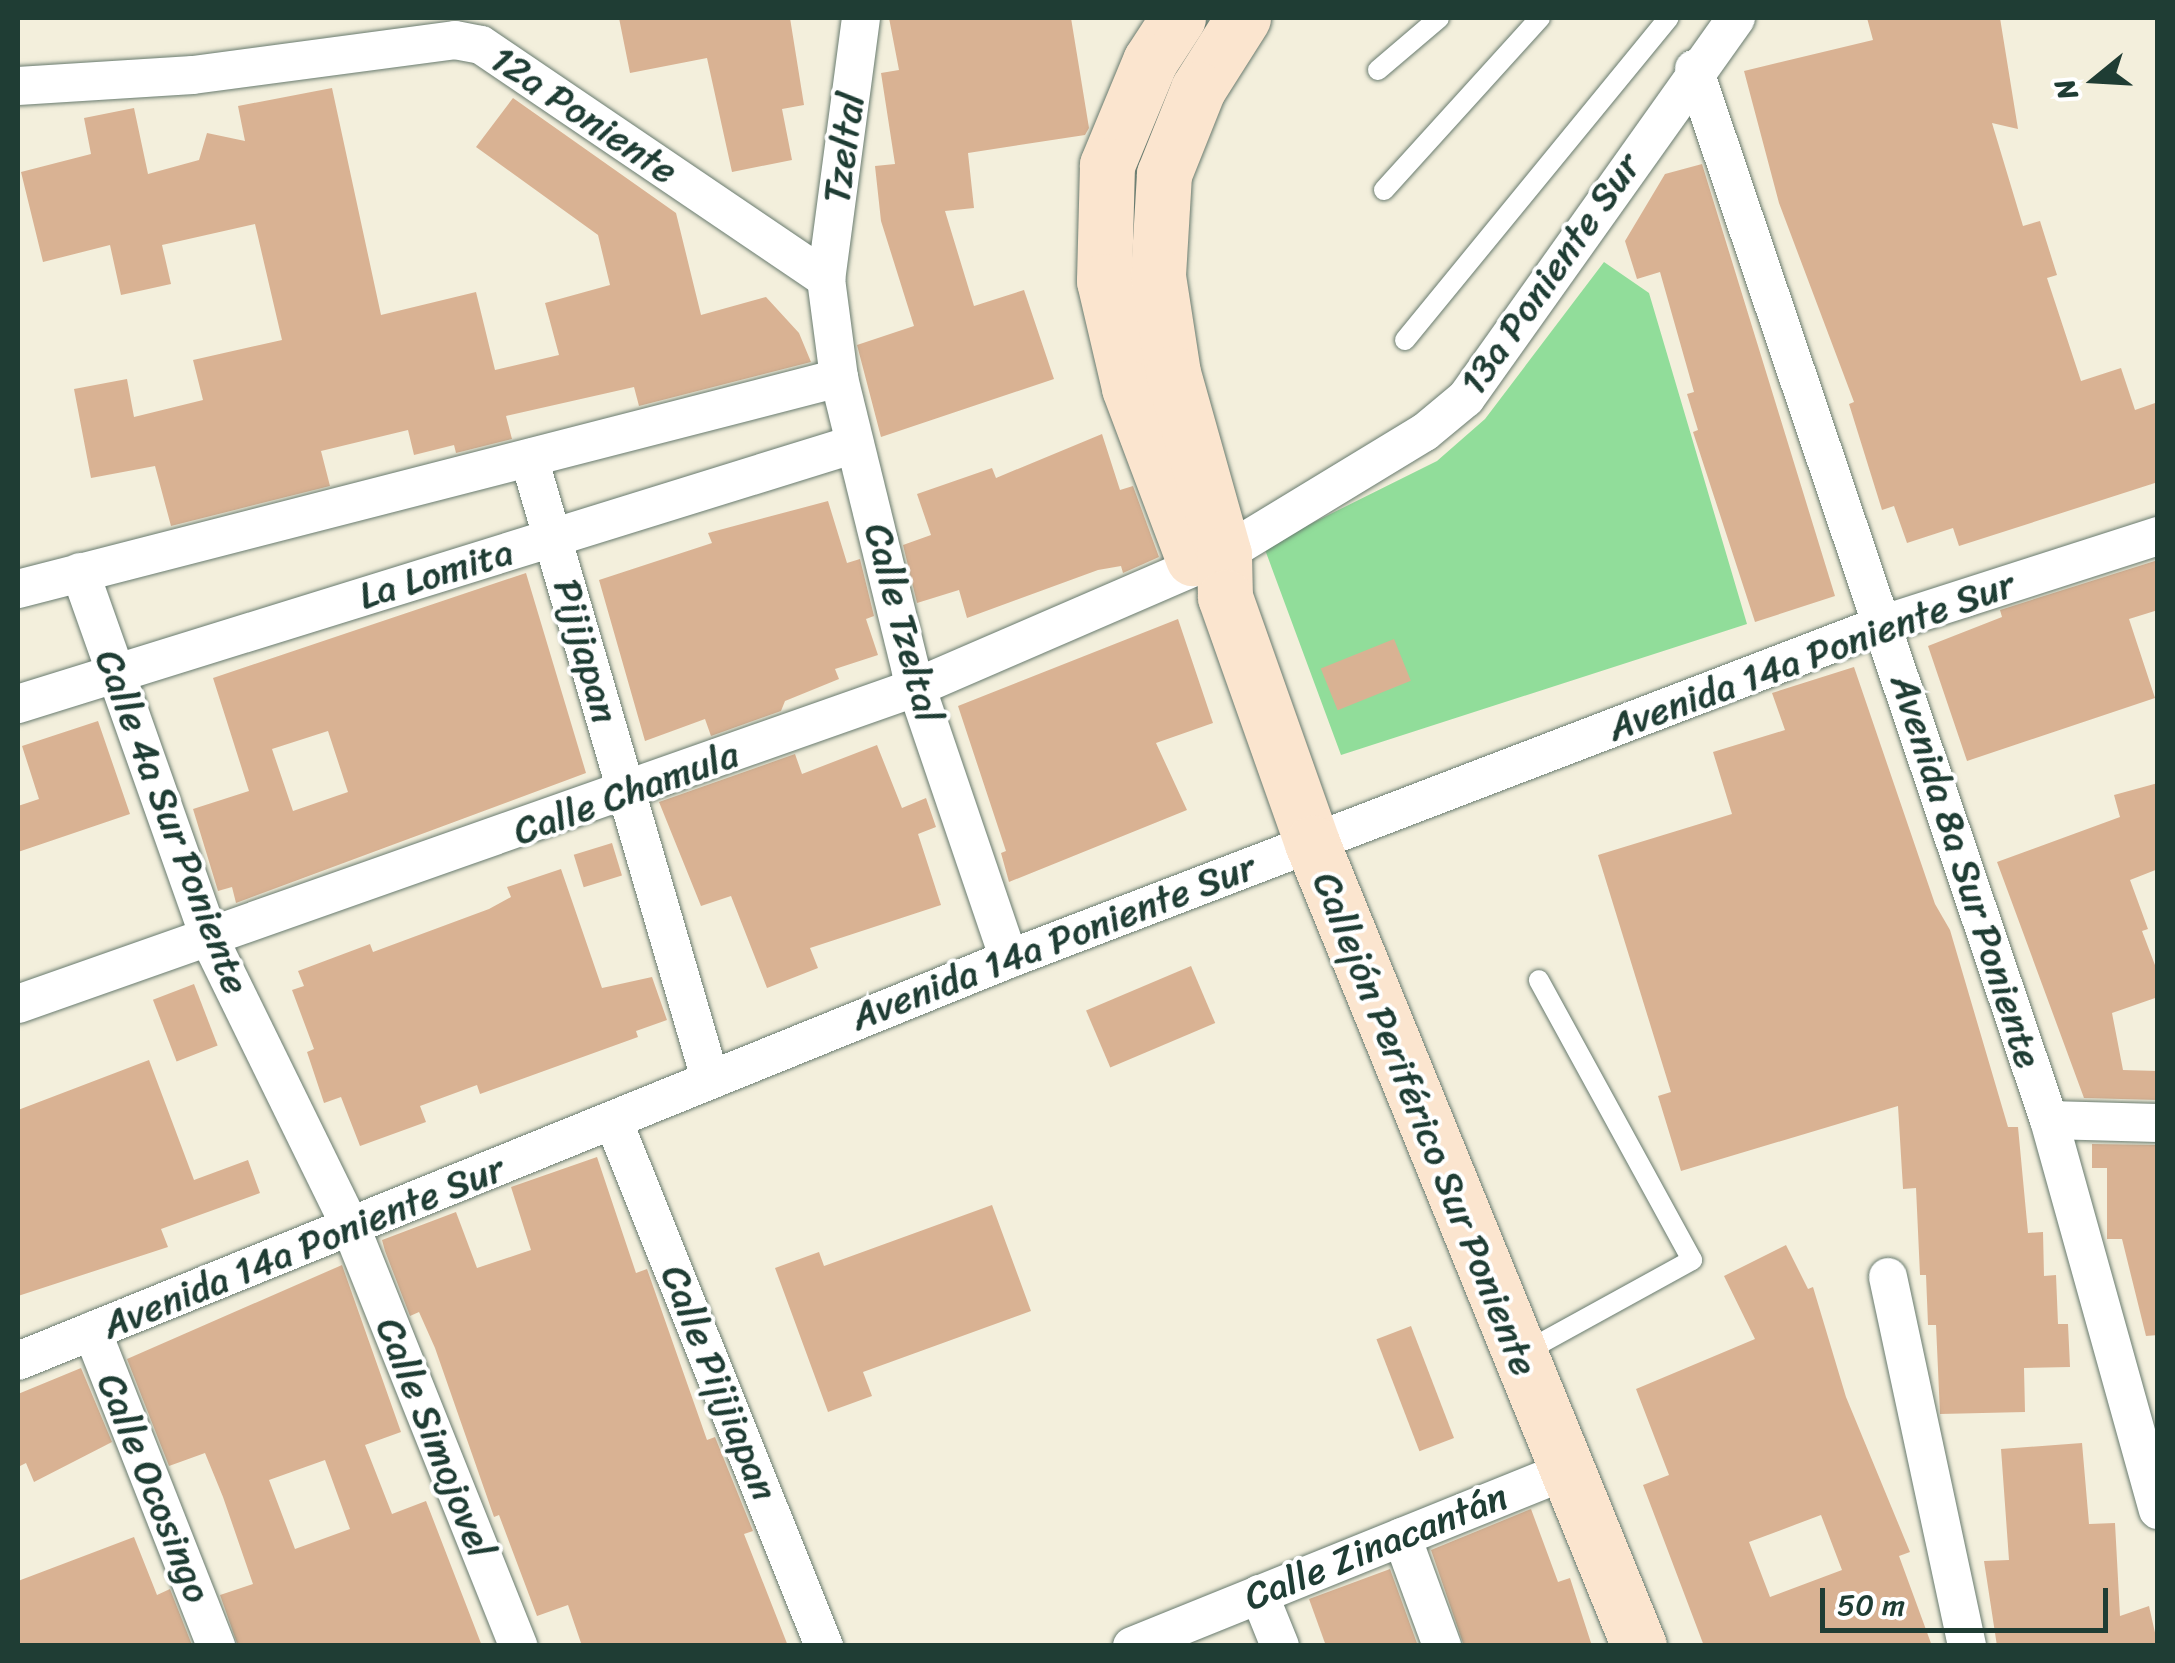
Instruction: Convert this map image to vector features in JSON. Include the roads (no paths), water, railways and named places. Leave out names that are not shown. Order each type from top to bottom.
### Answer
[{"type":"main road","name":"Callejón Periférico Sur Poniente","points":[[1178,18],[1150,61],[1107,164],[1104,280],[1129,388],[1215,572],[1312,843],[1639,1646]]},
{"type":"main road","points":[[1215,572],[1173,373],[1158,276],[1164,174],[1198,89],[1243,18]]},
{"type":"street","name":"Tzeltal","points":[[826,279],[861,18]]},
{"type":"street","name":"13a Poniente Sur","points":[[1215,572],[1425,432],[1466,398],[1694,69],[1736,18]]},
{"type":"street","name":"12a Poniente","points":[[18,86],[193,76],[453,29],[826,279]]},
{"type":"street","name":"Avenida 8a Sur Poniente","points":[[1694,69],[2049,1120],[2158,1510]]},
{"type":"street","name":"Calle Tzeltal","points":[[826,279],[839,378],[917,687],[1009,959]]},
{"type":"street","points":[[18,588],[839,378]]},
{"type":"street","name":"La Lomita","points":[[18,704],[856,444]]},
{"type":"street","name":"Pijijapan","points":[[529,458],[710,1075]]},
{"type":"street","name":"Avenida 14a Poniente Sur","points":[[18,1361],[352,1230],[710,1075],[1009,959],[1884,624],[2158,536]]},
{"type":"street","name":"Calle 4a Sur Poniente","points":[[80,572],[112,676],[210,940],[352,1230]]},
{"type":"street","name":"Calle Chamula","points":[[18,1004],[627,794],[1215,572]]},
{"type":"street","name":"Calle Pijijiapan","points":[[613,1120],[824,1646]]},
{"type":"street","points":[[2049,1120],[2158,1123]]},
{"type":"street","name":"Calle Simojovel","points":[[352,1230],[518,1646]]},
{"type":"street","points":[[1888,1277],[1967,1646]]},
{"type":"street","name":"Calle Ocosingo","points":[[92,1331],[216,1646]]},
{"type":"street","name":"Calle Zinacantán","points":[[1132,1646],[1565,1472]]},
{"type":"street","points":[[1402,1537],[1442,1646]]},
{"type":"street","points":[[1259,1594],[1280,1646]]},
{"type":"lane","points":[[1378,70],[1439,18]]},
{"type":"lane","points":[[1384,190],[1540,18]]},
{"type":"lane","points":[[1405,340],[1669,18]]},
{"type":"lane","points":[[1518,1356],[1692,1260],[1538,980]]}]
